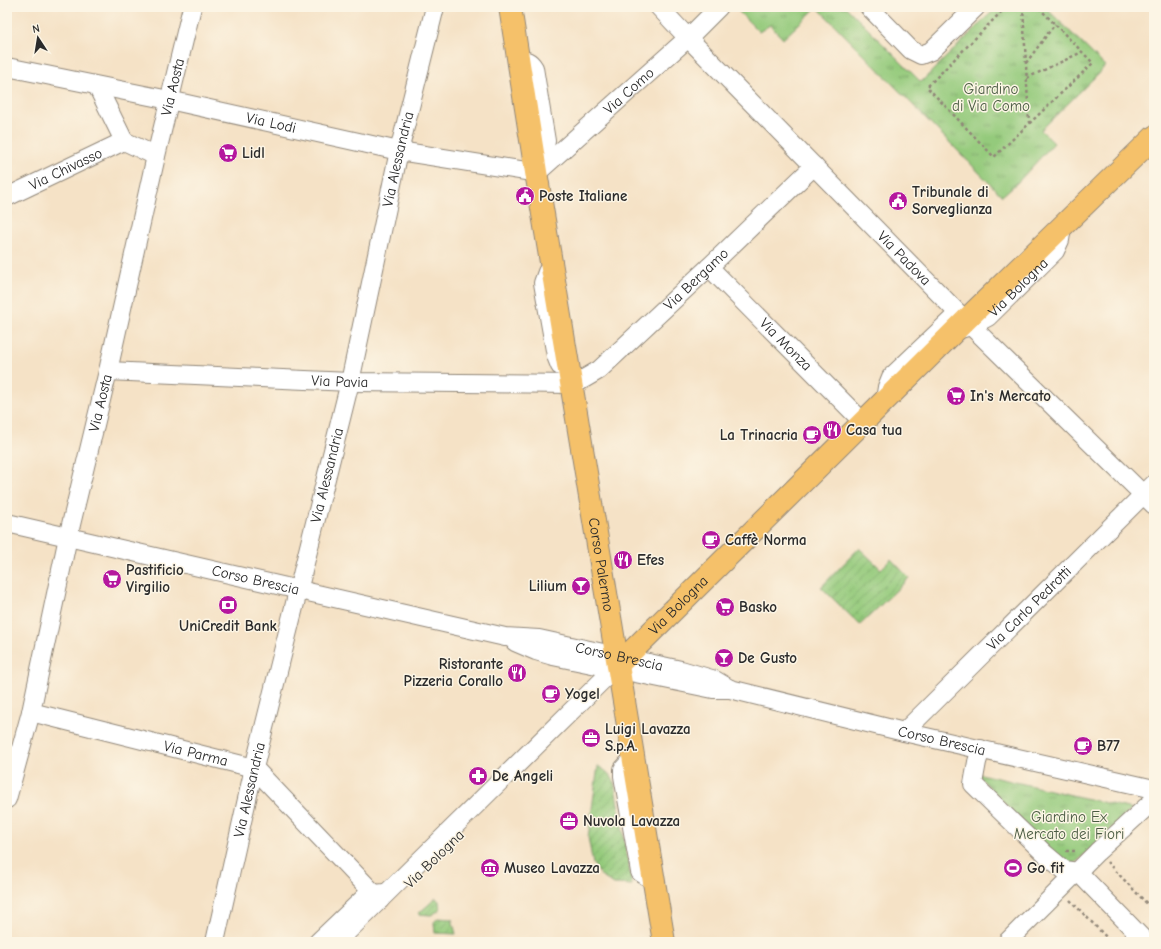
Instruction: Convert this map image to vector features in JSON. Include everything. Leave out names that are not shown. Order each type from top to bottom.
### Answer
[{"type":"main road","name":"Corso Palermo","points":[[510,7],[664,942]]},
{"type":"main road","name":"Via Bologna","points":[[619,663],[885,400],[963,318],[1062,227],[1154,137]]},
{"type":"street","name":"Via Aosta","points":[[7,799],[31,712],[68,537],[108,371],[169,100],[192,7]]},
{"type":"street","name":"Via Alessandria","points":[[215,942],[254,768],[350,382],[399,151],[435,7]]},
{"type":"street","name":"Via Padova","points":[[659,7],[963,318],[1150,494]]},
{"type":"street","name":"Via Como","points":[[535,165],[539,171],[688,38],[719,7]]},
{"type":"street","points":[[869,7],[911,50],[921,55],[930,51],[976,7]]},
{"type":"street","name":"Via Lodi","points":[[7,67],[169,100],[399,151],[532,172],[535,165]]},
{"type":"street","points":[[96,86],[124,141],[156,156]]},
{"type":"street","name":"Via Chivasso","points":[[7,197],[124,141]]},
{"type":"street","name":"Via Bergamo","points":[[571,378],[575,384],[599,370],[814,166]]},
{"type":"street","name":"Via Monza","points":[[709,267],[863,422]]},
{"type":"street","name":"Via Pavia","points":[[108,371],[350,382],[571,378]]},
{"type":"street","name":"Via Carlo Pedrotti","points":[[904,732],[1150,494]]},
{"type":"street","name":"Corso Brescia","points":[[7,523],[504,637],[540,639],[619,663],[689,672],[715,680],[730,689],[904,732],[1154,789]]},
{"type":"street","name":"Via Bologna","points":[[337,942],[381,896],[619,663]]},
{"type":"street","name":"Via Parma","points":[[31,712],[254,768]]},
{"type":"street","points":[[981,749],[974,784],[1045,854],[1064,870],[1078,872],[1146,942]]},
{"type":"street","points":[[254,768],[381,896]]},
{"type":"street","points":[[1007,942],[1097,852],[1154,800]]},
{"type":"street","name":"Via Bologna","points":[[318,942],[364,898],[381,896]]},
{"type":"path","points":[[1006,7],[926,86],[994,157],[1093,62],[1038,7]]},
{"type":"path","points":[[1023,7],[1029,124]]},
{"type":"path","points":[[1026,64],[1055,24]]},
{"type":"path","points":[[1027,78],[1082,52]]},
{"type":"path","points":[[1097,852],[1154,911]]},
{"type":"path","points":[[1060,890],[1111,942]]},
{"type":"green space","points":[[734,7],[817,7],[783,39],[770,25],[759,32]]},
{"type":"green space","name":"Giardino di Via Como","points":[[817,7],[846,7],[921,82],[997,7],[1045,7],[1105,66],[1041,130],[1054,143],[1018,182],[1002,196]]},
{"type":"green space","points":[[859,548],[881,569],[891,559],[909,578],[860,625],[821,587]]},
{"type":"green space","points":[[598,766],[607,772],[614,781],[632,885],[614,884],[602,877],[593,864],[588,837]]},
{"type":"green space","name":"Giardino Ex Mercato dei Fiori","points":[[976,773],[1132,809],[1068,870]]},
{"type":"green space","points":[[436,898],[439,901],[440,910],[431,915],[418,914]]},
{"type":"green space","points":[[438,918],[452,919],[456,934],[435,933],[434,922]]},
{"type":"place","name":"Lidl","points":[[228,153]]},
{"type":"place","name":"Poste Italiane","points":[[525,196]]},
{"type":"place","name":"Tribunale di Sorveglianza","points":[[898,201]]},
{"type":"place","name":"In's Mercato","points":[[956,396]]},
{"type":"place","name":"Casa tua","points":[[832,430]]},
{"type":"place","name":"La Trinacria","points":[[812,435]]},
{"type":"place","name":"Caffè Norma","points":[[711,540]]},
{"type":"place","name":"Efes","points":[[623,560]]},
{"type":"place","name":"Pastificio Virgilio","points":[[112,579]]},
{"type":"place","name":"Lilium","points":[[581,586]]},
{"type":"place","name":"UniCredit Bank","points":[[228,605]]},
{"type":"place","name":"Basko","points":[[725,607]]},
{"type":"place","name":"De Gusto","points":[[724,658]]},
{"type":"place","name":"Ristorante Pizzeria Corallo","points":[[517,673]]},
{"type":"place","name":"Yogel","points":[[551,694]]},
{"type":"place","name":"Luigi Lavazza S.p.A.","points":[[591,738]]},
{"type":"place","name":"B77","points":[[1083,746]]},
{"type":"place","name":"De Angeli","points":[[478,776]]},
{"type":"place","name":"Nuvola Lavazza","points":[[569,821]]},
{"type":"place","name":"Museo Lavazza","points":[[490,868]]},
{"type":"place","name":"Go fit","points":[[1013,868]]}]
